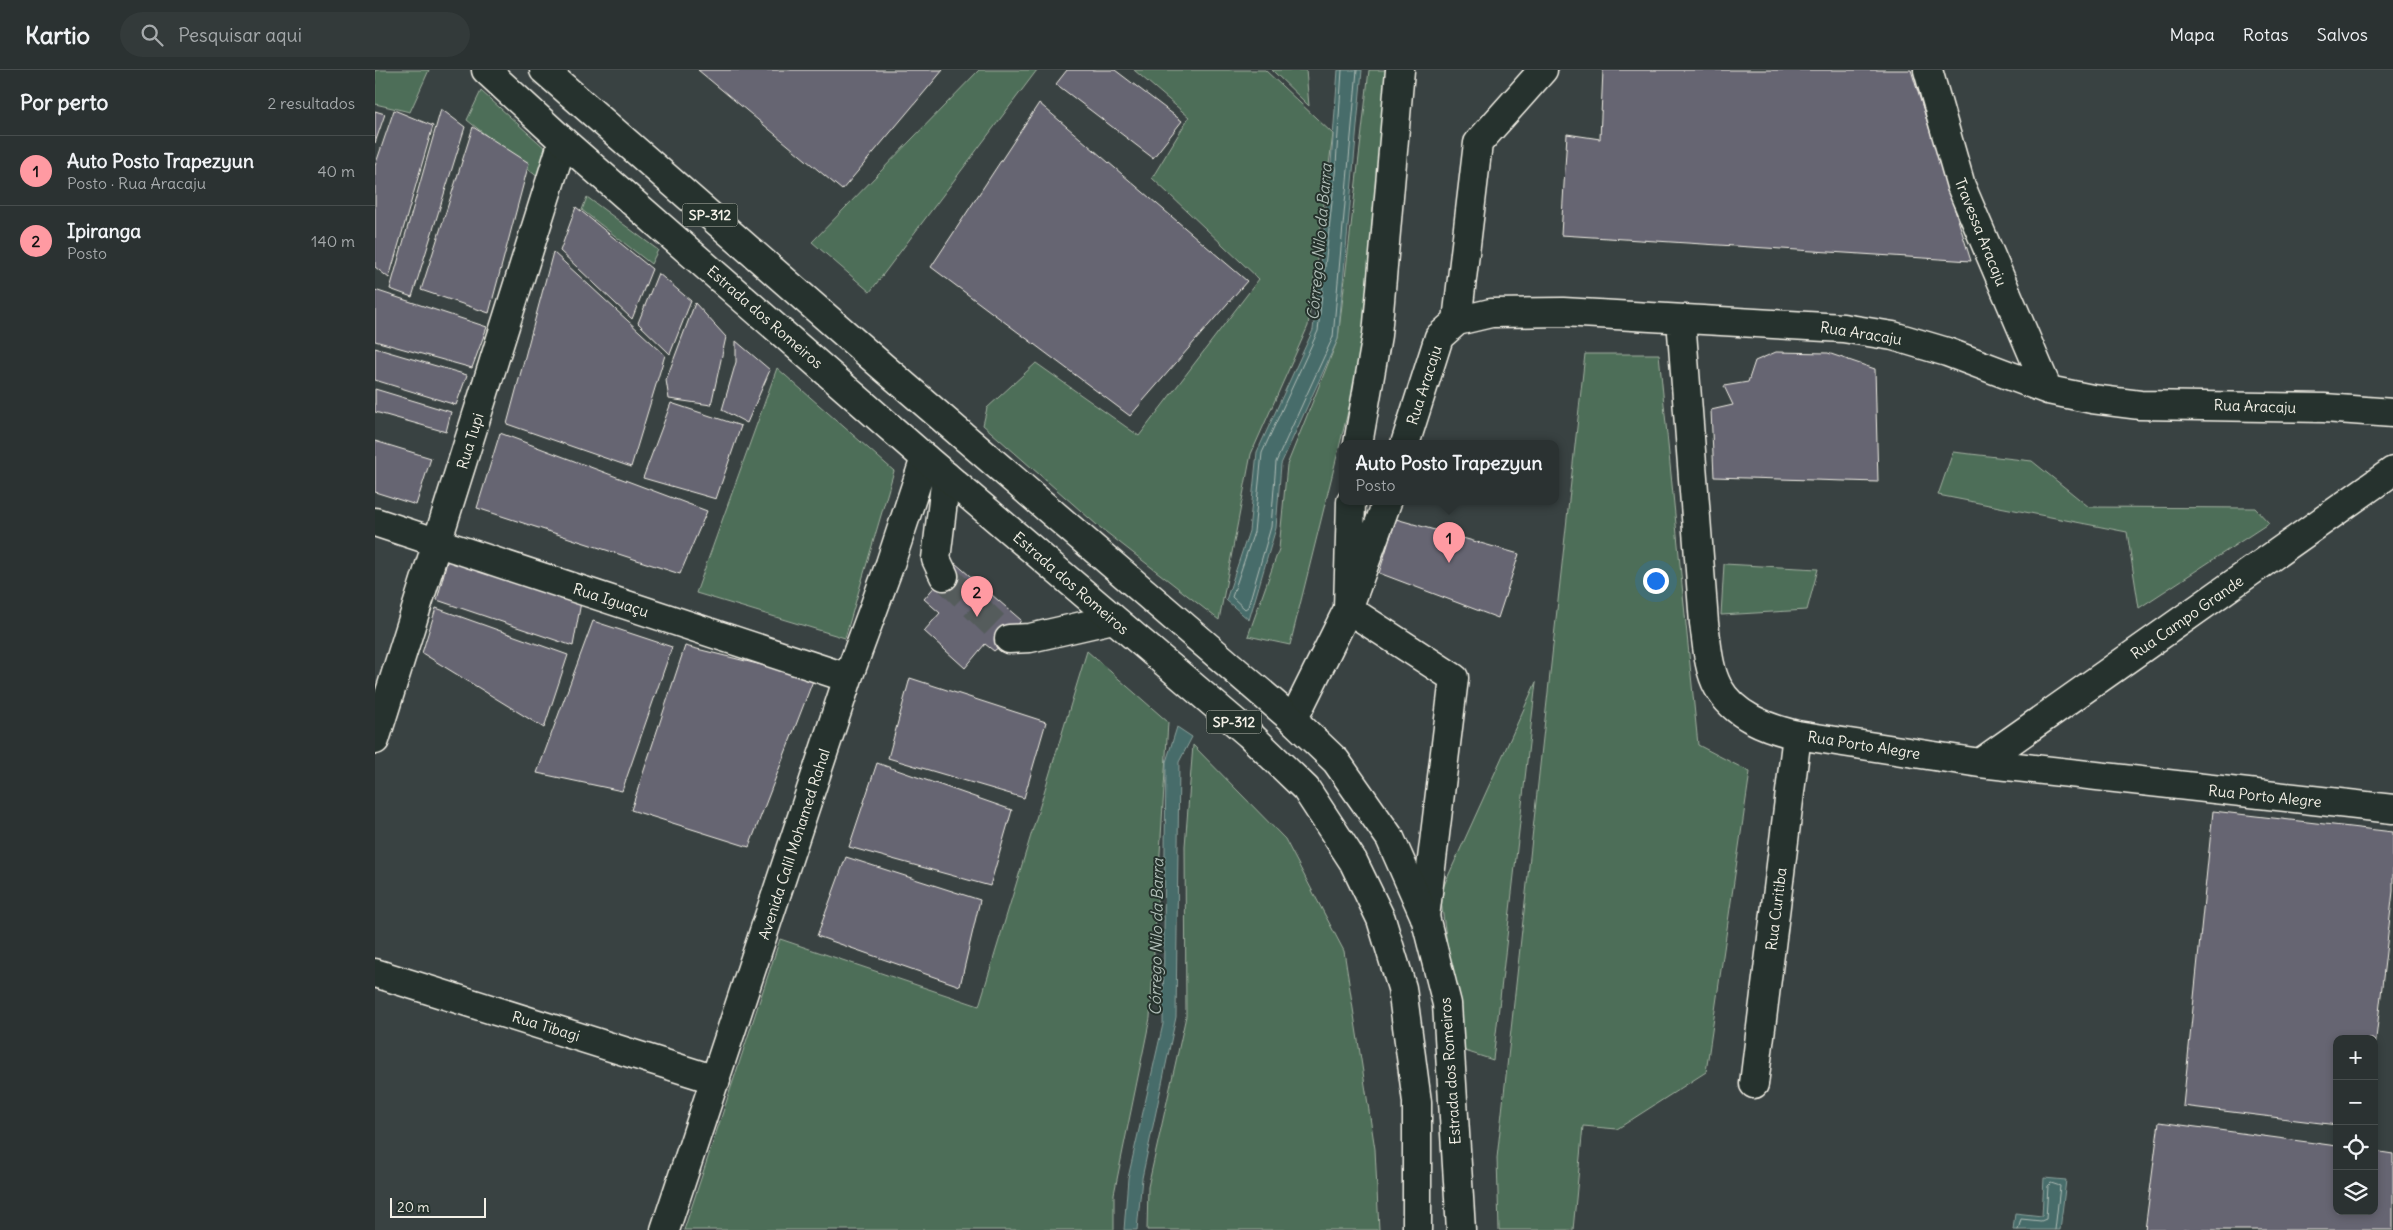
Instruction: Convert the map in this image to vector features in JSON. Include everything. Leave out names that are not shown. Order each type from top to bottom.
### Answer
[{"type":"street","name":"Estrada dos Romeiros","points":[[486,70],[563,142],[925,458],[1249,734],[1306,789],[1353,861],[1381,919],[1403,988],[1417,1102],[1417,1230]]},
{"type":"street","name":"Estrada dos Romeiros","points":[[544,70],[883,367],[1293,720],[1336,761],[1390,838],[1425,917],[1447,1004],[1461,1230]]},
{"type":"street","points":[[1359,440],[1377,335],[1399,70]]},
{"type":"street","points":[[1457,321],[1478,144],[1543,70]]},
{"type":"street","name":"Travessa Aracaju","points":[[1928,70],[1961,186],[2048,390]]},
{"type":"street","name":"Rua Tupi","points":[[375,740],[563,142]]},
{"type":"street","name":"Rua Aracaju","points":[[1406,440],[1439,337],[1457,321],[1491,313],[1563,312],[1843,328],[1893,336],[1947,352],[2048,390],[2092,399],[2140,405],[2324,408],[2393,412]]},
{"type":"street","name":"Rua Porto Alegre","points":[[1681,319],[1698,557],[1710,660],[1718,687],[1742,715],[1778,731],[1797,735],[1980,762],[2393,809]]},
{"type":"street","name":"Avenida Calil Mohamed Rahal","points":[[665,1230],[848,678],[890,564],[925,458]]},
{"type":"street","name":"Rua Campo Grande","points":[[1980,762],[2393,472]]},
{"type":"street","points":[[944,576],[936,559],[946,476]]},
{"type":"street","points":[[1349,609],[1351,505]]},
{"type":"street","points":[[1293,720],[1349,609],[1386,505]]},
{"type":"street","name":"Rua Iguaçu","points":[[375,522],[848,678]]},
{"type":"street","points":[[1349,609],[1454,678],[1425,917]]},
{"type":"street","points":[[1009,639],[1030,638],[1113,619]]},
{"type":"street","name":"Rua Curitiba","points":[[1754,1084],[1797,735]]},
{"type":"street","name":"Rua Tibagi","points":[[375,973],[716,1080]]},
{"type":"green space","points":[[375,70],[429,70],[410,112],[375,104]]},
{"type":"green space","points":[[979,70],[1037,70],[870,292],[812,242]]},
{"type":"green space","points":[[1134,70],[1265,70],[1333,134],[1308,326],[1251,454],[1219,620],[1097,525],[983,425],[987,408],[1036,363],[1139,436],[1259,279],[1152,178],[1189,117]]},
{"type":"green space","points":[[1272,70],[1306,70],[1309,106]]},
{"type":"green space","points":[[1369,70],[1391,70],[1369,327],[1341,440],[1339,440],[1339,448],[1290,645],[1248,636],[1279,549],[1287,465],[1338,339]]},
{"type":"green space","points":[[481,91],[546,149],[539,178],[467,120]]},
{"type":"green space","points":[[587,197],[658,250],[651,264],[582,210]]},
{"type":"green space","points":[[1585,354],[1659,354],[1698,745],[1750,772],[1706,1072],[1617,1129],[1583,1126],[1573,1230],[1499,1230],[1497,1158]]},
{"type":"green space","points":[[777,368],[894,471],[845,638],[696,593]]},
{"type":"green space","points":[[1953,452],[2032,461],[2089,507],[2255,508],[2269,523],[2139,608],[2127,532],[1938,495]]},
{"type":"green space","points":[[1724,564],[1818,569],[1807,610],[1721,615]]},
{"type":"green space","points":[[1087,651],[1168,722],[1150,1018],[1114,1194],[1114,1230],[684,1230],[780,939],[979,1006]]},
{"type":"green space","points":[[1536,682],[1493,1060],[1462,1050],[1440,894]]},
{"type":"green space","points":[[1193,745],[1285,839],[1344,951],[1375,1149],[1379,1230],[1147,1230],[1148,1187],[1186,1016],[1185,846]]},
{"type":"water","points":[[1338,70],[1362,70],[1338,339],[1281,464],[1276,528],[1249,620],[1226,600],[1249,531],[1257,452],[1313,330],[1331,164]]},
{"type":"water","points":[[1177,727],[1192,737],[1179,762],[1176,1017],[1142,1178],[1137,1230],[1124,1230],[1128,1178],[1163,1024],[1166,762]]},
{"type":"water","points":[[2044,1178],[2066,1180],[2060,1230],[2013,1230],[2015,1213],[2042,1216]]},
{"type":"building","points":[[698,70],[943,70],[842,190]]},
{"type":"building","points":[[1067,70],[1115,70],[1182,121],[1153,158],[1056,84]]},
{"type":"building","points":[[1603,70],[1911,70],[1971,261],[1561,235],[1567,134],[1600,139]]},
{"type":"building","points":[[1039,103],[1247,281],[1130,416],[931,267]]},
{"type":"building","points":[[441,109],[465,127],[412,297],[390,289]]},
{"type":"building","points":[[394,110],[433,126],[389,278],[375,267],[375,166]]},
{"type":"building","points":[[375,111],[385,114],[375,143]]},
{"type":"building","points":[[473,127],[529,163],[489,313],[421,290]]},
{"type":"building","points":[[576,207],[652,269],[632,319],[560,251]]},
{"type":"building","points":[[553,252],[665,355],[631,467],[507,424]]},
{"type":"building","points":[[658,273],[691,301],[670,354],[638,323]]},
{"type":"building","points":[[375,290],[487,327],[472,368],[375,341]]},
{"type":"building","points":[[695,303],[726,337],[711,405],[669,399],[666,380]]},
{"type":"building","points":[[736,341],[770,370],[747,423],[722,410],[736,362]]},
{"type":"building","points":[[375,348],[467,375],[456,405],[375,380]]},
{"type":"building","points":[[1776,352],[1828,353],[1875,369],[1878,482],[1714,477],[1711,410],[1733,405],[1724,386],[1748,382],[1755,361]]},
{"type":"building","points":[[375,389],[451,412],[446,432],[375,412]]},
{"type":"building","points":[[671,403],[741,426],[716,499],[643,478]]},
{"type":"building","points":[[500,433],[707,511],[680,574],[477,508]]},
{"type":"building","points":[[375,441],[431,458],[416,505],[375,492]]},
{"type":"building","points":[[1396,519],[1519,554],[1498,618],[1379,573]]},
{"type":"building","points":[[448,558],[581,602],[573,646],[437,600]]},
{"type":"building","points":[[955,563],[1021,620],[1009,639],[994,651],[985,644],[965,668],[924,631],[940,613],[924,599]]},
{"type":"building","points":[[436,608],[568,655],[544,728],[422,653]]},
{"type":"building","points":[[593,621],[672,647],[622,791],[537,773]]},
{"type":"building","points":[[685,646],[814,678],[749,847],[631,810]]},
{"type":"building","points":[[910,678],[1046,722],[1024,798],[888,758]]},
{"type":"building","points":[[877,763],[1012,810],[990,886],[849,847]]},
{"type":"building","points":[[2213,811],[2393,832],[2393,891],[2376,1035],[2333,1035],[2333,1125],[2183,1106]]},
{"type":"building","points":[[846,857],[980,900],[960,986],[817,936]]},
{"type":"building","points":[[2159,1122],[2333,1145],[2333,1215],[2378,1215],[2378,1152],[2393,1154],[2393,1230],[2145,1230]]},
{"type":"tunnel","points":[[944,576],[1009,639]]},
{"type":"place","name":"Auto Posto Trapezyun","points":[[1449,563]]},
{"type":"place","name":"Ipiranga","points":[[977,617]]},
{"type":"water label","name":"Córrego Nilo da Barra","points":[[1319,242]]},
{"type":"water label","name":"Córrego Nilo da Barra","points":[[1156,937]]}]
